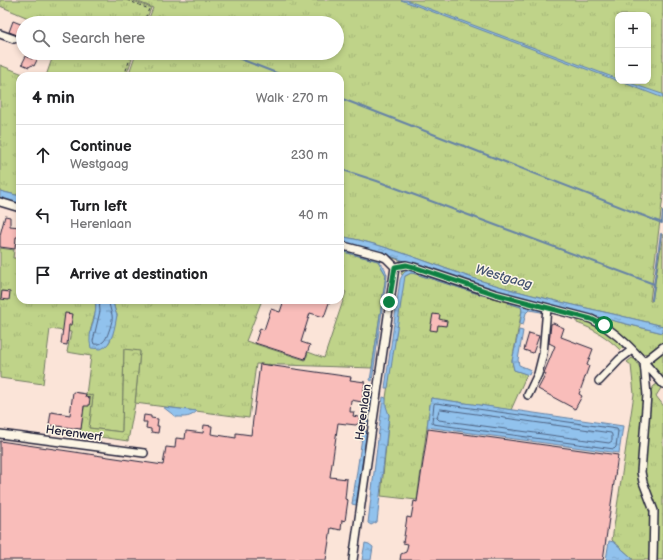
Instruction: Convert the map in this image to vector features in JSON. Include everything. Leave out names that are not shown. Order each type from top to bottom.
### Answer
[{"type":"street","points":[[0,34],[14,40]]},
{"type":"street","points":[[0,202],[16,207]]},
{"type":"street","points":[[344,246],[386,258],[395,267],[406,265],[414,267],[495,294],[591,319],[604,325],[618,335],[663,384]]},
{"type":"street","name":"Herenlaan","points":[[353,560],[395,267]]},
{"type":"street","points":[[528,395],[538,374],[543,354],[547,308]]},
{"type":"street","points":[[644,362],[663,347]]},
{"type":"street","points":[[599,381],[620,359],[632,350]]},
{"type":"street","points":[[644,362],[647,395],[641,472],[643,482],[654,511],[653,560]]},
{"type":"street","name":"Herenwerf","points":[[0,434],[144,453]]},
{"type":"path","points":[[127,0],[149,9],[146,16]]},
{"type":"path","points":[[125,72],[130,60]]},
{"type":"green space","points":[[0,0],[131,0],[151,8],[148,16],[24,16],[0,6]]},
{"type":"green space","points":[[134,0],[663,0],[663,196],[650,301],[652,301],[663,234],[663,326],[552,300],[485,282],[377,245],[344,237],[344,72],[129,72],[134,60],[344,60],[344,16],[150,16],[153,8]]},
{"type":"green space","points":[[52,60],[132,60],[127,72],[47,72]]},
{"type":"green space","points":[[0,65],[18,72],[16,72],[16,195],[0,191]]},
{"type":"green space","points":[[0,248],[14,250],[13,258],[16,258],[16,304],[95,304],[96,310],[90,332],[107,345],[110,341],[117,315],[113,304],[260,304],[246,341],[305,360],[308,352],[324,358],[342,304],[344,304],[346,292],[344,291],[344,252],[378,261],[386,275],[372,368],[256,364],[249,418],[135,403],[140,352],[124,349],[122,432],[89,428],[93,396],[86,395],[91,356],[67,352],[71,332],[50,329],[43,384],[0,378]]},
{"type":"green space","points":[[381,254],[384,254],[441,273]]},
{"type":"green space","points":[[409,270],[402,275],[401,273]]},
{"type":"green space","points":[[412,271],[488,293],[490,297],[500,300],[509,299],[543,309],[545,313],[508,303],[521,307],[522,310],[512,361],[514,370],[527,374],[511,410],[431,398],[417,500],[381,496],[389,415],[385,406],[404,277],[411,273],[416,274],[482,295],[487,295]]},
{"type":"green space","points":[[480,286],[514,296],[663,333],[663,344],[650,353],[641,353],[609,324],[597,318],[542,305]]},
{"type":"green space","points":[[577,317],[598,325],[623,345],[623,347],[620,350],[600,334],[577,323]]},
{"type":"green space","points":[[124,349],[140,351],[135,403],[128,441],[80,434],[86,395],[93,396],[89,428],[122,432]]},
{"type":"green space","points":[[663,350],[663,379],[651,363],[652,359]]},
{"type":"green space","points":[[632,358],[636,360],[642,372],[649,393],[657,384],[661,388],[656,396],[663,405],[663,560],[632,560],[632,558],[612,540],[634,394],[631,365],[627,362]]},
{"type":"water","points":[[401,0],[406,0],[615,78],[615,80]]},
{"type":"water","points":[[627,84],[633,84],[662,94],[663,98]]},
{"type":"water","points":[[0,191],[16,195],[16,205],[0,200]]},
{"type":"water","points":[[344,237],[377,245],[485,282],[552,300],[663,326],[663,333],[514,296],[384,254],[344,244]]},
{"type":"water","points":[[344,251],[379,260],[387,275],[372,381],[370,380],[386,275],[378,261]]},
{"type":"water","points":[[410,270],[487,296],[416,274],[411,273],[405,276],[388,388],[385,388],[400,280],[406,271]]},
{"type":"water","points":[[508,303],[542,310],[541,312],[529,310],[526,313],[523,325],[520,324],[521,307]]},
{"type":"water","points":[[96,304],[113,304],[117,315],[111,339],[105,347],[101,349],[91,348],[90,342]]},
{"type":"water","points":[[519,330],[523,331],[518,360],[519,365],[531,370],[529,375],[514,370],[512,361]]},
{"type":"water","points":[[367,396],[372,396],[367,426],[364,425]]},
{"type":"water","points":[[383,397],[386,398],[386,406],[389,415],[377,522],[371,525],[368,523]]},
{"type":"water","points":[[431,398],[623,426],[619,453],[427,427]]},
{"type":"water","points":[[163,407],[197,411],[190,416],[176,417]]},
{"type":"water","points":[[363,431],[367,431],[356,505],[352,504]]},
{"type":"water","points":[[609,541],[614,542],[632,558],[632,560],[606,560]]},
{"type":"water","points":[[365,543],[373,547],[371,560],[362,560]]},
{"type":"building","points":[[13,21],[16,22],[16,35],[9,32]]},
{"type":"building","points":[[24,60],[37,60],[34,66],[32,65],[29,67],[22,64]]},
{"type":"building","points":[[5,216],[10,217],[10,226],[16,227],[15,249],[0,247],[0,235]]},
{"type":"building","points":[[2,291],[10,292],[9,300],[1,299]]},
{"type":"building","points":[[283,304],[329,304],[324,317],[310,313],[301,342],[310,345],[305,359],[255,343],[260,328],[264,330],[271,309],[280,312]]},
{"type":"building","points":[[65,313],[73,314],[71,325],[69,325],[67,345],[61,344]]},
{"type":"building","points":[[433,314],[440,315],[439,319],[447,321],[446,326],[438,325],[437,331],[430,330]]},
{"type":"building","points":[[553,323],[564,328],[561,337],[593,349],[587,365],[589,366],[579,394],[582,396],[575,409],[538,389],[546,374],[544,373],[555,346],[549,343],[551,324]]},
{"type":"building","points":[[529,333],[539,336],[533,353],[524,350]]},
{"type":"building","points":[[260,364],[351,377],[350,380],[365,382],[362,402],[351,400],[350,412],[354,412],[353,416],[358,417],[360,421],[356,425],[338,423],[330,477],[347,479],[345,499],[348,500],[345,521],[342,520],[341,530],[331,528],[326,560],[0,560],[0,441],[163,465],[166,447],[175,448],[176,438],[185,439],[186,431],[203,433],[204,425],[212,426],[211,434],[236,438],[236,433],[251,435]]},
{"type":"building","points":[[73,392],[86,394],[85,397],[90,398],[89,406],[84,406],[81,429],[49,425],[51,412],[70,415]]},
{"type":"building","points":[[144,415],[158,419],[158,433],[151,432],[151,429],[146,428],[147,422],[143,422]]},
{"type":"building","points":[[428,429],[618,455],[603,560],[400,560],[401,554],[406,552],[408,544],[403,543],[407,517],[411,518],[414,501],[417,502]]},
{"type":"waterway","points":[[243,60],[274,72]]},
{"type":"waterway","points":[[344,100],[662,223],[663,212]]},
{"type":"waterway","points":[[344,170],[377,181],[654,284]]},
{"type":"waterway","points":[[652,300],[661,234]]},
{"type":"route","points":[[389,302],[395,267],[406,265],[495,294],[591,319],[604,325]]},
{"type":"water label","name":"Westgaag","points":[[504,276]]}]
